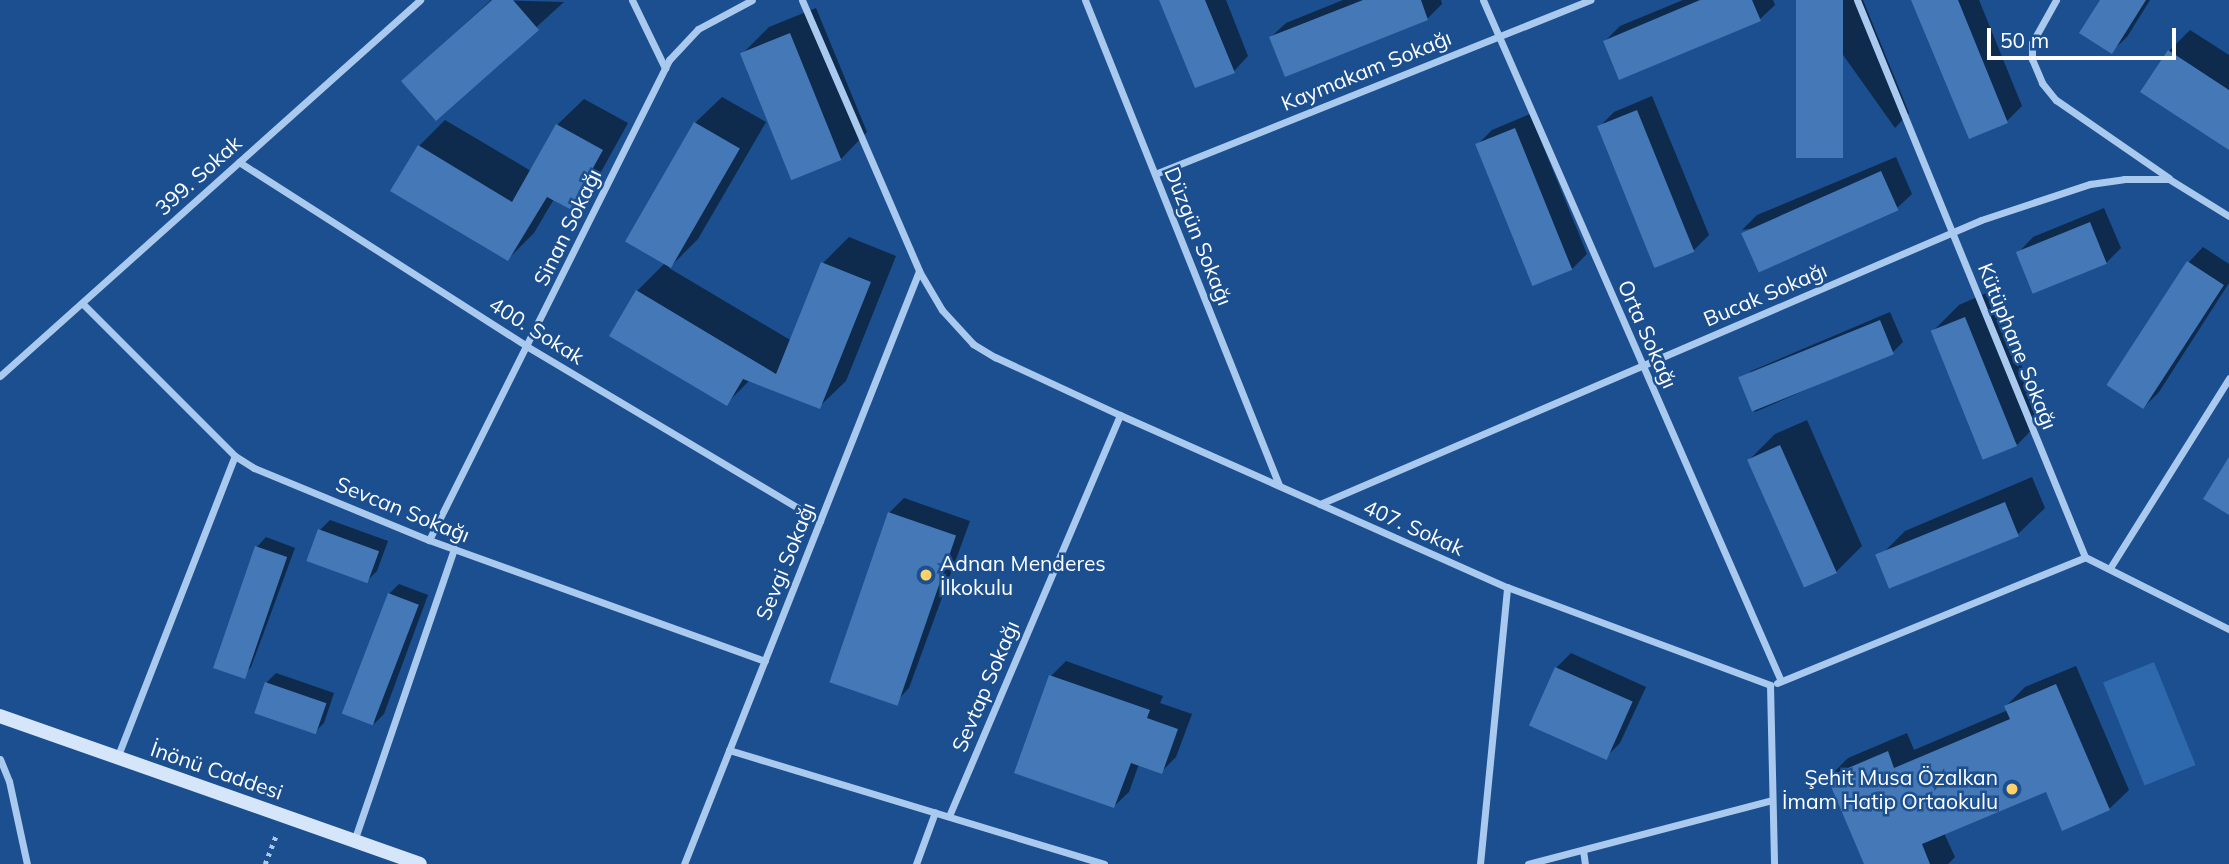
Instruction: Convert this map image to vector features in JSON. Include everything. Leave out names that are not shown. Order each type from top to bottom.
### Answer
[{"type":"street","name":"399. Sokak","points":[[0,376],[420,0]]},
{"type":"street","points":[[632,0],[665,68]]},
{"type":"street","name":"Sinan Sokağı","points":[[429,540],[528,347],[665,68],[679,47],[693,33],[752,0]]},
{"type":"street","name":"407. Sokak","points":[[802,0],[919,271],[942,310],[973,344],[995,357],[1120,415],[1507,587],[1770,685]]},
{"type":"street","name":"Düzgün Sokağı","points":[[1085,0],[1279,486]]},
{"type":"street","name":"Orta Sokağı","points":[[1483,0],[1780,681]]},
{"type":"street","name":"Kaymakam Sokağı","points":[[1155,174],[1591,0]]},
{"type":"street","name":"Kütüphane Sokağı","points":[[1857,0],[2085,556]]},
{"type":"street","points":[[2056,0],[2032,43],[2032,59],[2042,83],[2056,100],[2169,179],[2229,216]]},
{"type":"street","name":"400. Sokak","points":[[239,162],[528,347],[820,521]]},
{"type":"street","name":"Bucak Sokağı","points":[[1320,504],[1952,233],[2090,184],[2124,179],[2169,179]]},
{"type":"street","name":"Sevgi Sokağı","points":[[684,864],[919,271]]},
{"type":"street","name":"Sevcan Sokağı","points":[[82,303],[235,456],[270,475],[429,540],[765,661]]},
{"type":"street","points":[[2110,568],[2229,378]]},
{"type":"street","name":"Sevtap Sokağı","points":[[949,816],[1120,415]]},
{"type":"street","points":[[117,758],[235,456]]},
{"type":"street","points":[[354,841],[454,549]]},
{"type":"street","points":[[1774,864],[1770,685],[2085,556],[2229,629]]},
{"type":"street","points":[[1480,864],[1507,587]]},
{"type":"street","name":"İnönü Caddesi","points":[[0,716],[420,864]]},
{"type":"street","points":[[729,750],[1104,864]]},
{"type":"street","points":[[0,759],[9,781],[27,864]]},
{"type":"street","points":[[1528,864],[1772,800]]},
{"type":"street","points":[[916,864],[935,812]]},
{"type":"street","points":[[1583,850],[1585,864]]},
{"type":"path","points":[[265,864],[284,816]]},
{"type":"shaded area","points":[[2154,662],[2196,765],[2145,786],[2103,683]]},
{"type":"building","points":[[492,0],[513,0],[539,30],[436,121],[401,81]]},
{"type":"building","points":[[1159,0],[1205,0],[1235,73],[1195,88]]},
{"type":"building","points":[[1363,0],[1421,0],[1428,20],[1285,77],[1269,37]]},
{"type":"building","points":[[1700,0],[1752,0],[1761,21],[1619,80],[1603,41]]},
{"type":"building","points":[[1796,0],[1843,0],[1843,158],[1796,158]]},
{"type":"building","points":[[1911,0],[1958,0],[2008,123],[1969,139]]},
{"type":"building","points":[[2100,0],[2146,0],[2112,54],[2079,33]]},
{"type":"building","points":[[790,33],[841,160],[791,180],[740,53]]},
{"type":"building","points":[[2168,50],[2229,90],[2229,150],[2140,92]]},
{"type":"building","points":[[1637,110],[1694,252],[1654,268],[1597,126]]},
{"type":"building","points":[[694,122],[740,148],[671,268],[625,242]]},
{"type":"building","points":[[556,124],[603,150],[570,209],[547,197],[508,261],[390,191],[418,145],[512,202]]},
{"type":"building","points":[[1515,128],[1572,270],[1532,286],[1475,144]]},
{"type":"building","points":[[1881,171],[1898,210],[1759,273],[1741,233]]},
{"type":"building","points":[[2090,222],[2107,264],[2033,294],[2016,252]]},
{"type":"building","points":[[2187,261],[2224,285],[2143,409],[2106,385]]},
{"type":"building","points":[[821,262],[871,282],[820,409],[743,379],[727,406],[609,336],[636,290],[776,374]]},
{"type":"building","points":[[1965,317],[2017,446],[1983,460],[1931,331]]},
{"type":"building","points":[[1880,320],[1894,354],[1752,412],[1738,377]]},
{"type":"building","points":[[1780,445],[1837,573],[1804,588],[1747,460]]},
{"type":"building","points":[[2229,457],[2229,515],[2203,499]]},
{"type":"building","points":[[2005,502],[2019,536],[1889,589],[1875,554]]},
{"type":"building","points":[[888,512],[956,535],[897,706],[829,682]]},
{"type":"building","points":[[318,529],[379,551],[367,583],[306,561]]},
{"type":"building","points":[[255,546],[287,557],[245,679],[213,668]]},
{"type":"building","points":[[388,593],[419,605],[373,725],[342,713]]},
{"type":"building","points":[[1555,667],[1633,702],[1607,760],[1529,725]]},
{"type":"building","points":[[1049,675],[1150,710],[1147,718],[1178,729],[1162,774],[1131,763],[1114,808],[1014,773]]},
{"type":"building","points":[[265,682],[326,703],[316,734],[254,713]]},
{"type":"building","name":"Şehit Musa Özalkan İmam Hatip Ortaokulu","points":[[2056,684],[2110,810],[2062,831],[2046,792],[1922,844],[1930,864],[1864,864],[1827,777],[1888,751],[1894,768],[2010,719],[2004,706]]},
{"type":"place","name":"Adnan Menderes İlkokulu","points":[[926,575]]},
{"type":"place","name":"Şehit Musa Özalkan İmam Hatip Ortaokulu","points":[[2012,789]]}]
